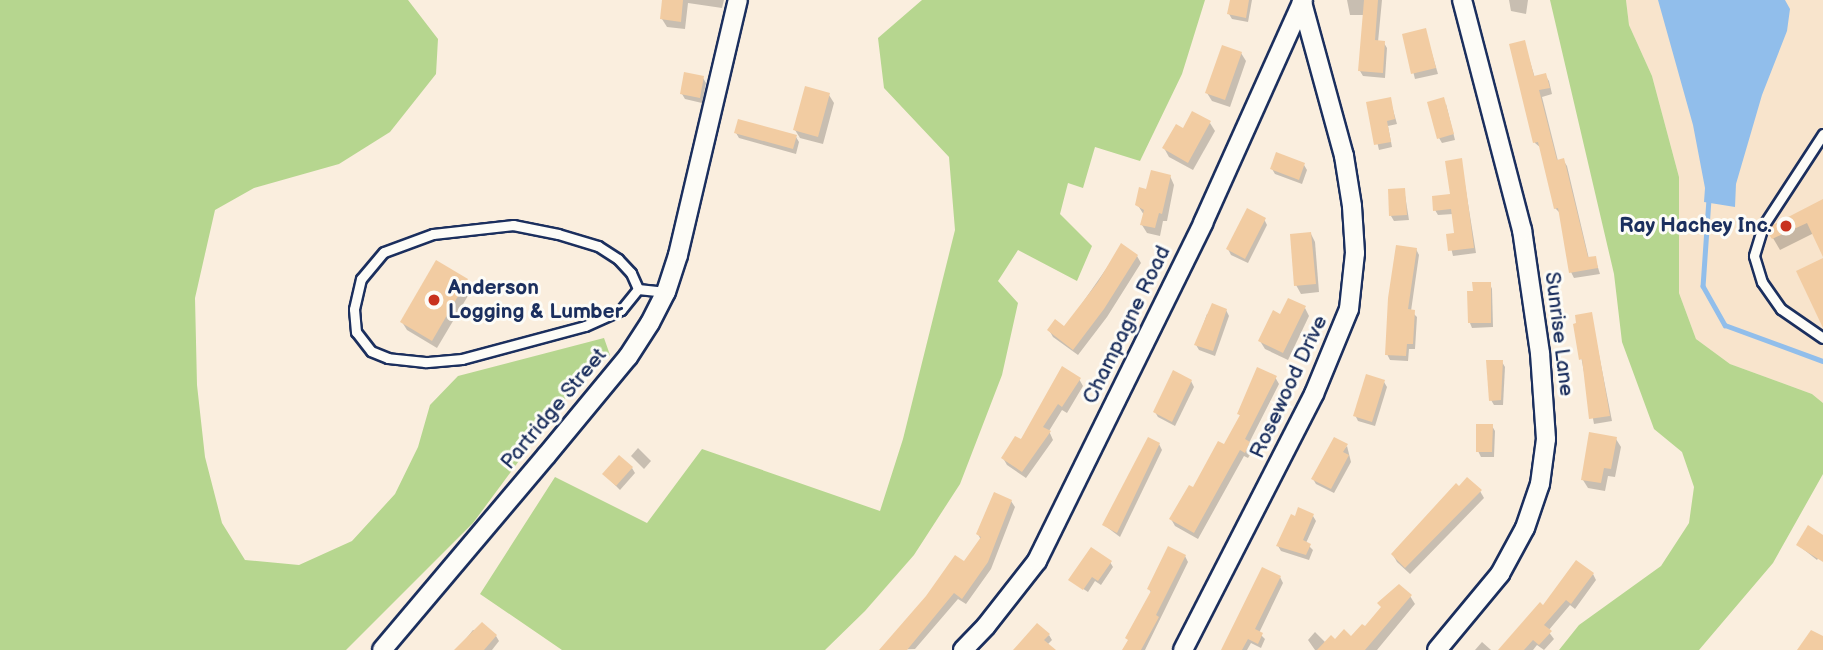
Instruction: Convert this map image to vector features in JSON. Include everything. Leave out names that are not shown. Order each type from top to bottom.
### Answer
[{"type":"street","name":"Partridge Street","points":[[382,650],[628,357],[666,292],[738,0]]},
{"type":"street","name":"Sunrise Lane","points":[[1437,650],[1500,574],[1525,528],[1540,484],[1546,439],[1541,353],[1522,230],[1462,0]]},
{"type":"street","name":"Champagne Road","points":[[962,650],[986,626],[1037,561],[1203,223],[1302,1]]},
{"type":"street","name":"Rosewood Drive","points":[[1183,650],[1314,394],[1349,309],[1355,253],[1352,206],[1343,156],[1302,1]]},
{"type":"lane","points":[[1823,134],[1770,214],[1754,256],[1755,267],[1781,309],[1823,338]]},
{"type":"lane","points":[[513,225],[558,234],[598,246],[618,259],[631,273],[638,289],[621,310],[585,326],[462,359],[425,362],[388,358],[371,351],[356,332],[354,309],[361,279],[384,252],[433,234],[513,225]]},
{"type":"lane","points":[[638,289],[666,292]]},
{"type":"shaded area","points":[[1626,0],[1823,0],[1823,403],[1812,394],[1730,364],[1696,339],[1679,293],[1679,177],[1652,76],[1629,25]]},
{"type":"green space","points":[[0,0],[408,0],[438,39],[436,74],[390,132],[339,164],[254,188],[215,210],[195,298],[197,385],[205,457],[222,523],[245,560],[299,565],[352,541],[395,494],[418,447],[430,405],[458,376],[604,338],[610,355],[570,392],[473,523],[346,650],[0,650]]},
{"type":"green space","points":[[922,0],[1205,0],[1182,74],[1140,161],[1095,147],[1083,188],[1068,183],[1060,214],[1092,246],[1077,281],[1018,250],[998,281],[1018,303],[1002,375],[960,484],[914,555],[865,611],[825,650],[562,650],[480,594],[555,477],[647,523],[702,449],[880,511],[903,439],[955,230],[949,157],[884,88],[878,38]]},
{"type":"green space","points":[[1550,0],[1626,0],[1629,25],[1652,76],[1679,177],[1679,293],[1696,339],[1730,364],[1812,394],[1823,403],[1823,474],[1773,563],[1699,650],[1559,650],[1579,625],[1661,566],[1689,523],[1694,487],[1682,452],[1654,429],[1622,342],[1614,274]]},
{"type":"water","points":[[1658,0],[1785,0],[1790,9],[1787,31],[1762,95],[1736,184],[1735,207],[1704,202],[1705,188],[1693,125]]},
{"type":"building","points":[[662,0],[683,0],[681,22],[660,19]]},
{"type":"building","points":[[1230,0],[1249,0],[1246,18],[1227,14]]},
{"type":"building","points":[[1364,0],[1378,0],[1375,40],[1385,41],[1383,73],[1358,71]]},
{"type":"building","points":[[1426,28],[1436,68],[1411,74],[1402,34]]},
{"type":"building","points":[[1525,40],[1534,76],[1546,73],[1550,88],[1539,90],[1557,160],[1564,158],[1588,257],[1596,256],[1598,268],[1569,273],[1558,208],[1554,209],[1538,142],[1533,143],[1509,44]]},
{"type":"building","points":[[1222,45],[1242,52],[1225,100],[1205,93]]},
{"type":"building","points":[[684,72],[704,76],[700,98],[680,94]]},
{"type":"building","points":[[805,86],[830,93],[818,137],[793,130]]},
{"type":"building","points":[[1391,97],[1395,119],[1387,121],[1391,142],[1374,145],[1366,102]]},
{"type":"building","points":[[1444,97],[1454,134],[1437,139],[1427,102]]},
{"type":"building","points":[[1192,111],[1211,121],[1188,163],[1162,148],[1176,124],[1183,128]]},
{"type":"building","points":[[738,119],[797,135],[793,149],[734,133]]},
{"type":"building","points":[[1276,152],[1305,163],[1299,180],[1270,169]]},
{"type":"building","points":[[1462,158],[1474,248],[1448,251],[1446,234],[1454,233],[1451,209],[1433,211],[1432,196],[1450,194],[1445,161]]},
{"type":"building","points":[[1151,170],[1171,175],[1162,214],[1159,213],[1155,228],[1140,225],[1144,210],[1135,205],[1139,187],[1146,189]]},
{"type":"building","points":[[1405,188],[1407,215],[1389,216],[1388,189]]},
{"type":"building","name":"Ray Hachey Inc.","points":[[1823,199],[1823,257],[1807,223],[1772,239],[1768,233],[1771,226]]},
{"type":"building","points":[[1247,208],[1266,218],[1245,259],[1226,249]]},
{"type":"building","points":[[1311,232],[1316,284],[1294,286],[1290,234]]},
{"type":"building","points":[[1121,243],[1138,255],[1104,309],[1073,350],[1047,330],[1055,319],[1064,326],[1098,282]]},
{"type":"building","points":[[1396,245],[1417,248],[1408,309],[1415,310],[1413,344],[1407,344],[1406,356],[1385,355],[1388,298]]},
{"type":"building","name":"Ray Hachey Inc.","points":[[1823,258],[1823,328],[1796,271]]},
{"type":"building","name":"Anderson Logging & Lumber","points":[[436,260],[468,279],[432,341],[400,322]]},
{"type":"building","points":[[1472,282],[1491,282],[1491,323],[1468,323],[1467,291],[1473,291]]},
{"type":"building","points":[[1288,298],[1306,306],[1283,353],[1258,341],[1273,310],[1280,314]]},
{"type":"building","points":[[1212,303],[1227,309],[1213,351],[1194,345]]},
{"type":"building","points":[[1592,312],[1610,416],[1589,419],[1582,359],[1579,360],[1573,324],[1576,323],[1575,315]]},
{"type":"building","points":[[1486,360],[1503,360],[1501,400],[1489,401]]},
{"type":"building","points":[[1062,366],[1081,378],[1062,407],[1058,404],[1043,427],[1051,431],[1022,472],[1001,458],[1015,436],[1021,439]]},
{"type":"building","points":[[1257,367],[1277,376],[1245,439],[1250,442],[1245,453],[1240,450],[1194,533],[1169,519],[1189,485],[1193,487],[1218,441],[1224,444],[1240,415],[1237,414]]},
{"type":"building","points":[[1173,370],[1192,380],[1172,422],[1153,412]]},
{"type":"building","points":[[1366,374],[1385,380],[1372,422],[1353,416]]},
{"type":"building","points":[[1476,424],[1493,424],[1492,452],[1476,452]]},
{"type":"building","points":[[1589,432],[1617,437],[1611,469],[1604,468],[1601,483],[1581,480]]},
{"type":"building","points":[[1148,437],[1160,443],[1117,533],[1102,525]]},
{"type":"building","points":[[1334,437],[1348,444],[1343,452],[1349,455],[1331,489],[1311,479]]},
{"type":"building","points":[[619,455],[633,467],[616,486],[602,474]]},
{"type":"building","points":[[1467,477],[1482,490],[1405,568],[1391,554],[1456,483],[1459,486]]},
{"type":"building","points":[[994,492],[1012,500],[988,562],[962,599],[954,593],[907,650],[879,650],[926,596],[955,555],[964,561],[981,537],[976,534]]},
{"type":"building","points":[[1298,507],[1314,514],[1303,540],[1311,544],[1306,555],[1276,546],[1291,514],[1295,516]]},
{"type":"building","points":[[1808,525],[1823,535],[1823,562],[1796,545]]},
{"type":"building","points":[[1168,546],[1186,555],[1156,615],[1159,617],[1141,650],[1122,650],[1128,640],[1125,638],[1151,591],[1147,589]]},
{"type":"building","points":[[1091,547],[1112,561],[1098,581],[1092,577],[1083,590],[1068,580]]},
{"type":"building","points":[[1576,560],[1594,573],[1571,604],[1566,600],[1544,625],[1552,631],[1539,645],[1533,640],[1524,650],[1498,650],[1540,602],[1543,605]]},
{"type":"building","points":[[1262,567],[1281,576],[1255,629],[1263,633],[1258,644],[1248,639],[1242,650],[1221,650]]},
{"type":"building","points":[[1399,584],[1412,595],[1365,650],[1317,650],[1331,635],[1335,639],[1344,629],[1351,636],[1362,624],[1365,626],[1381,607],[1377,603]]},
{"type":"building","points":[[482,622],[497,635],[484,650],[454,650]]},
{"type":"building","points":[[1037,623],[1050,634],[1044,640],[1056,650],[1013,650]]},
{"type":"building","points":[[1811,630],[1823,636],[1823,650],[1797,650]]},
{"type":"waterway","points":[[1709,199],[1703,286],[1725,325],[1823,361]]},
{"type":"place","name":"Ray Hachey Inc.","points":[[1786,226]]},
{"type":"place","name":"Anderson Logging & Lumber","points":[[434,300]]}]
